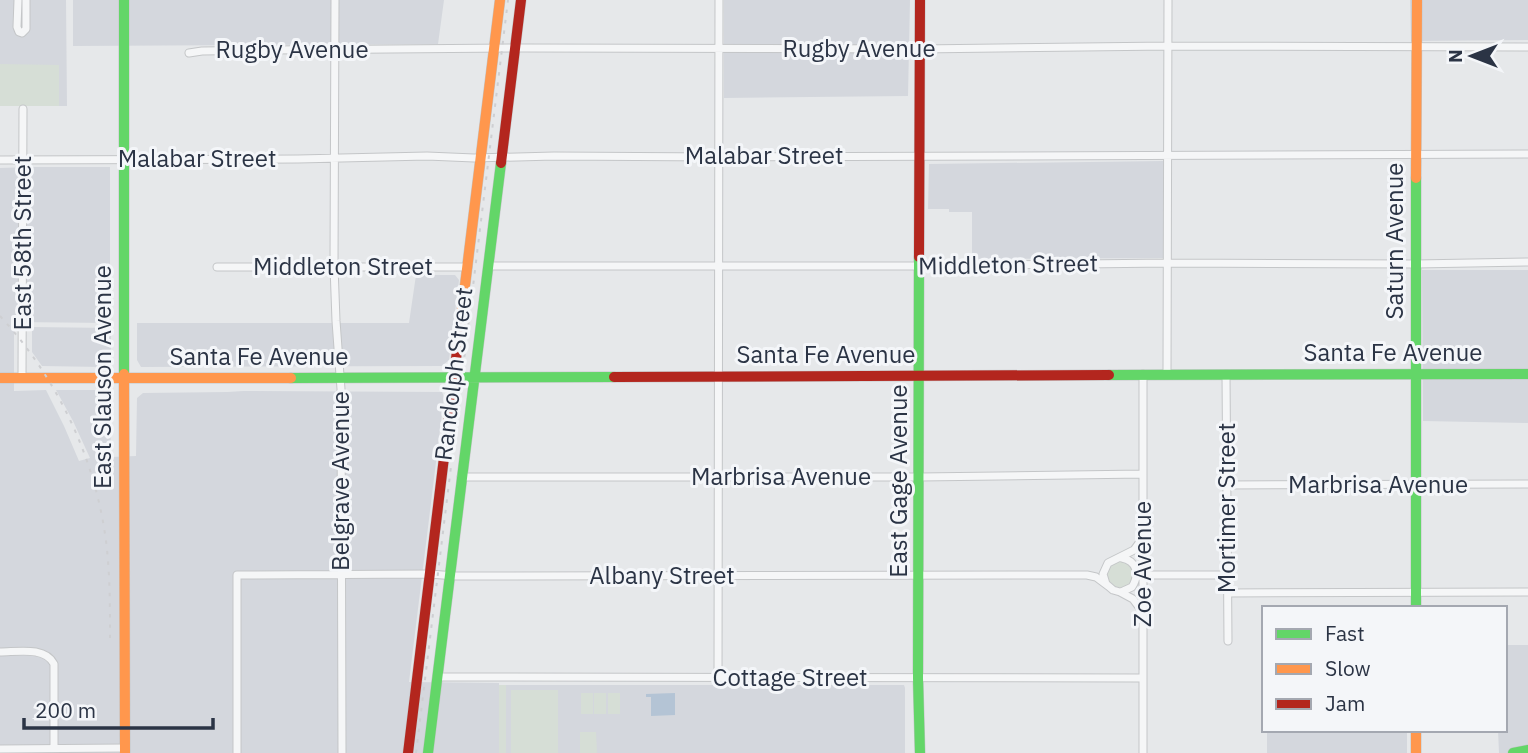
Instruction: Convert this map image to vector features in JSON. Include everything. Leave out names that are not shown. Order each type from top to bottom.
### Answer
[{"type":"main road","name":"East Slauson Avenue","points":[[124,0],[125,750]]},
{"type":"main road","name":"Randolph Street","points":[[408,753],[500,0]]},
{"type":"main road","name":"Randolph Street","points":[[428,753],[521,0]]},
{"type":"main road","name":"East Gage Avenue","points":[[920,0],[920,753]]},
{"type":"main road","name":"Saturn Avenue","points":[[1416,606],[1417,0]]},
{"type":"main road","name":"Santa Fe Avenue","points":[[0,378],[1528,374]]},
{"type":"main road","points":[[1416,732],[1416,753]]},
{"type":"main road","points":[[1513,753],[1528,750]]},
{"type":"street","points":[[18,0],[17,27],[22,33],[26,29],[26,0]]},
{"type":"street","name":"Belgrave Avenue","points":[[335,0],[334,266],[340,378],[342,753]]},
{"type":"street","points":[[719,0],[719,678]]},
{"type":"street","points":[[1167,374],[1168,0]]},
{"type":"street","name":"Rugby Avenue","points":[[189,53],[515,48],[1528,47]]},
{"type":"street","name":"East 58th Street","points":[[22,378],[23,109]]},
{"type":"street","name":"Malabar Street","points":[[0,160],[1528,153]]},
{"type":"street","name":"Middleton Street","points":[[489,265],[920,266],[1528,262]]},
{"type":"street","name":"Middleton Street","points":[[217,267],[468,267]]},
{"type":"street","name":"Zoe Avenue","points":[[1143,374],[1143,538],[1140,575],[1143,612],[1143,753]]},
{"type":"street","name":"Mortimer Street","points":[[1226,374],[1228,641]]},
{"type":"street","name":"Marbrisa Avenue","points":[[461,477],[719,478],[1143,474]]},
{"type":"street","name":"Marbrisa Avenue","points":[[1227,485],[1528,484]]},
{"type":"street","name":"Albany Street","points":[[1087,575],[1134,550],[1143,538]]},
{"type":"street","points":[[1121,557],[1133,563],[1140,575]]},
{"type":"street","points":[[1108,563],[1103,574],[1108,586]]},
{"type":"street","name":"Albany Street","points":[[237,753],[237,575],[1087,575],[1096,577],[1113,590],[1133,599],[1143,612]]},
{"type":"street","points":[[1140,575],[1228,575]]},
{"type":"street","points":[[1120,592],[1132,587],[1140,575]]},
{"type":"street","points":[[1228,593],[1528,592]]},
{"type":"street","points":[[0,652],[35,652],[52,660],[54,748]]},
{"type":"street","name":"Cottage Street","points":[[437,677],[1143,678]]},
{"type":"street","points":[[0,749],[125,750]]},
{"type":"shaded area","points":[[0,0],[66,0],[67,106],[0,106]]},
{"type":"shaded area","points":[[73,0],[444,0],[438,44],[73,46]]},
{"type":"shaded area","points":[[724,0],[910,0],[908,96],[724,98]]},
{"type":"shaded area","points":[[1410,0],[1528,0],[1528,40],[1411,41]]},
{"type":"shaded area","points":[[0,64],[59,65],[59,106],[0,106]]},
{"type":"shaded area","points":[[1163,161],[1163,258],[972,259],[972,212],[928,209],[929,164]]},
{"type":"shaded area","points":[[110,167],[110,323],[14,322],[14,391],[46,390],[79,461],[90,458],[56,390],[110,390],[111,457],[136,456],[137,398],[143,393],[442,392],[444,397],[409,682],[499,683],[499,753],[0,753],[0,168]]},
{"type":"shaded area","points":[[1422,270],[1528,270],[1528,423],[1423,421]]},
{"type":"shaded area","points":[[416,275],[455,275],[459,280],[449,360],[442,366],[141,367],[137,360],[137,323],[409,323]]},
{"type":"shaded area","points":[[32,327],[111,328],[111,361],[102,367],[42,366],[32,352]]},
{"type":"shaded area","points":[[1120,561],[1130,565],[1134,575],[1130,585],[1120,589],[1110,585],[1106,575],[1110,565]]},
{"type":"shaded area","points":[[1507,645],[1528,645],[1528,753],[1499,753],[1498,732],[1507,732]]},
{"type":"shaded area","points":[[499,685],[506,685],[506,753],[499,753]]},
{"type":"shaded area","points":[[506,685],[904,685],[905,753],[506,753]]},
{"type":"shaded area","points":[[511,690],[558,690],[558,753],[511,753]]},
{"type":"shaded area","points":[[581,693],[593,693],[593,714],[581,714]]},
{"type":"shaded area","points":[[594,693],[606,693],[606,714],[594,714]]},
{"type":"shaded area","points":[[608,693],[620,693],[620,714],[608,714]]},
{"type":"shaded area","points":[[580,732],[596,732],[597,753],[580,753]]},
{"type":"shaded area","points":[[1267,732],[1407,732],[1407,753],[1267,753]]},
{"type":"water","points":[[675,693],[675,715],[651,716],[651,697],[646,697],[646,694]]},
{"type":"railway","points":[[416,753],[508,0]]},
{"type":"railway","points":[[0,316],[56,392],[83,449],[101,510],[106,541],[110,638]]},
{"type":"traffic: fast","points":[[124,0],[124,374]]},
{"type":"traffic: fast","points":[[428,753],[501,163]]},
{"type":"traffic: fast","points":[[1416,178],[1416,606]]},
{"type":"traffic: fast","points":[[919,257],[920,753]]},
{"type":"traffic: fast","points":[[1109,375],[1528,374]]},
{"type":"traffic: fast","points":[[291,378],[614,377]]},
{"type":"traffic: fast","points":[[1513,753],[1528,750]]},
{"type":"traffic: slow","points":[[460,326],[500,0]]},
{"type":"traffic: slow","points":[[1416,178],[1417,0]]},
{"type":"traffic: slow","points":[[124,374],[125,753]]},
{"type":"traffic: slow","points":[[0,378],[291,378]]},
{"type":"traffic: slow","points":[[1416,732],[1416,753]]},
{"type":"traffic: jam","points":[[501,163],[521,0]]},
{"type":"traffic: jam","points":[[919,257],[920,0]]},
{"type":"traffic: jam","points":[[408,753],[460,326]]},
{"type":"traffic: jam","points":[[614,377],[1109,375]]}]
